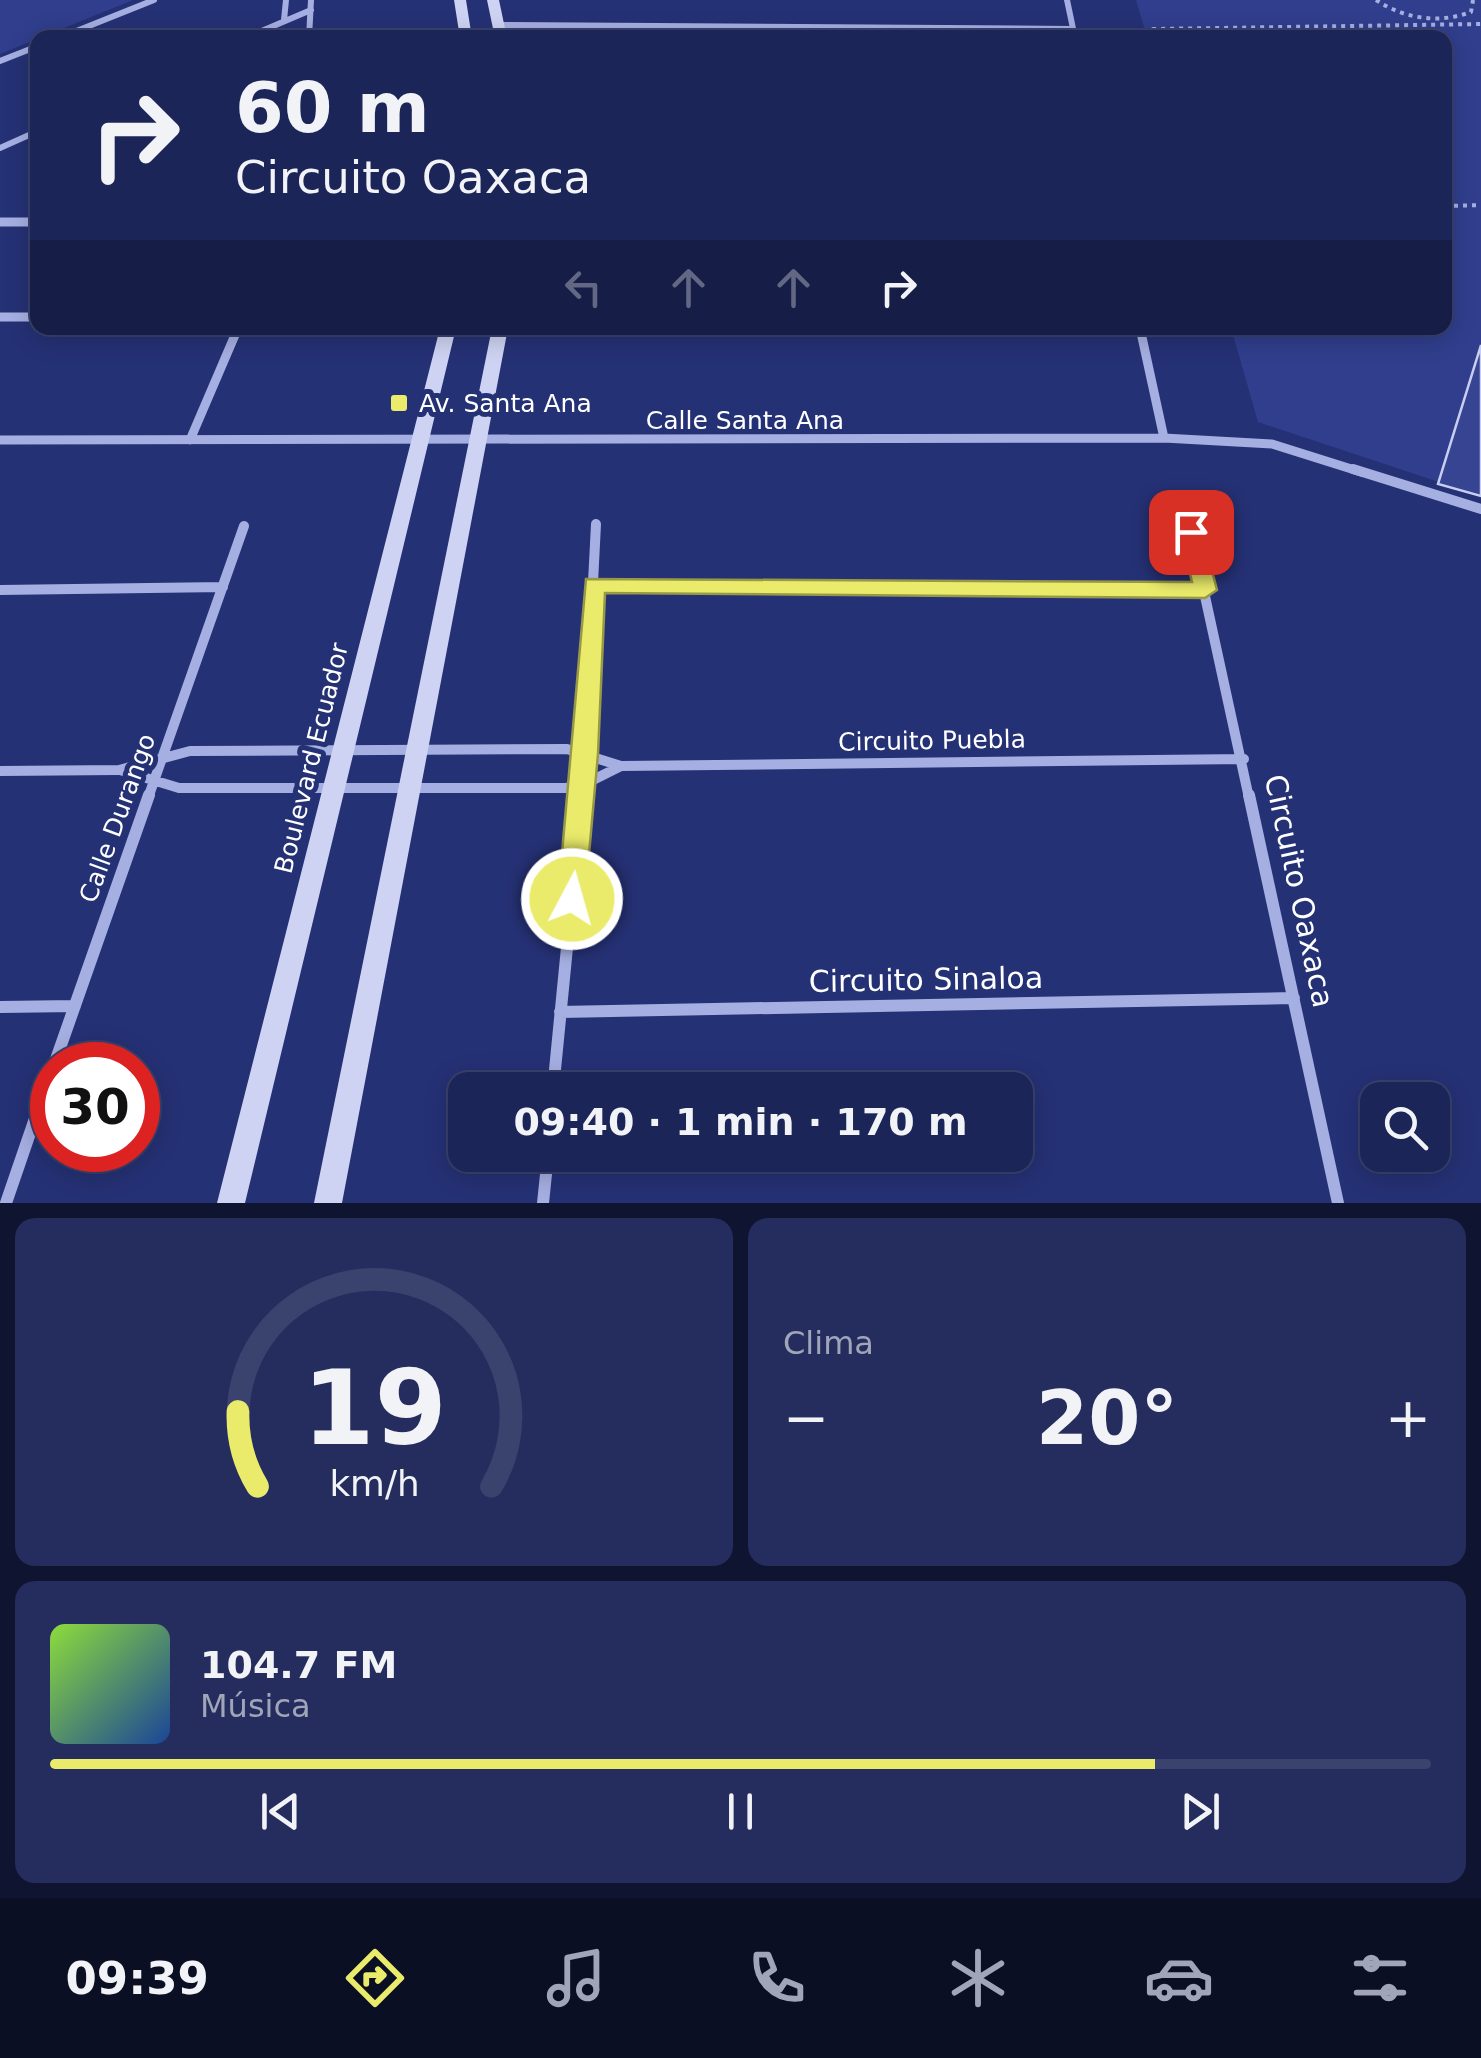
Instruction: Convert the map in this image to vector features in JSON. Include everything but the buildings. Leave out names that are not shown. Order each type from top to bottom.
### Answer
[{"type":"street","points":[[79,30],[154,0]]},
{"type":"street","points":[[284,20],[286,0]]},
{"type":"street","points":[[310,30],[311,0]]},
{"type":"street","points":[[460,0],[465,30]]},
{"type":"street","points":[[493,0],[500,30]]},
{"type":"street","points":[[528,30],[640,26],[1072,29],[1066,0]]},
{"type":"street","points":[[262,30],[310,10]]},
{"type":"street","points":[[640,26],[640,30]]},
{"type":"street","points":[[0,60],[30,49]]},
{"type":"street","points":[[0,148],[30,135]]},
{"type":"street","points":[[0,222],[30,222]]},
{"type":"street","points":[[0,317],[30,317]]},
{"type":"street","points":[[190,440],[235,335]]},
{"type":"street","name":"Boulevard Ecuador","points":[[231,1203],[446,335]]},
{"type":"street","points":[[328,1203],[499,335]]},
{"type":"street","points":[[1142,335],[1164,438]]},
{"type":"street","name":"Calle Santa Ana","points":[[0,440],[1164,438],[1272,444],[1481,510]]},
{"type":"street","points":[[555,1072],[586,754],[596,524]]},
{"type":"street","name":"Calle Durango","points":[[62,1042],[244,526]]},
{"type":"street","name":"Circuito Oaxaca","points":[[1191,532],[1338,1203]]},
{"type":"street","points":[[594,585],[1205,590]]},
{"type":"street","points":[[0,590],[222,587]]},
{"type":"street","name":"Circuito Puebla","points":[[119,770],[163,755],[341,750],[567,749],[621,766],[1244,760]]},
{"type":"street","name":"Circuito Puebla","points":[[583,785],[621,766]]},
{"type":"street","points":[[0,771],[119,770],[180,788],[583,785]]},
{"type":"street","name":"Circuito Sinaloa","points":[[560,1012],[1294,998]]},
{"type":"street","points":[[0,1007],[75,1006]]},
{"type":"street","name":"Calle Durango","points":[[6,1203],[30,1134]]},
{"type":"street","points":[[544,1203],[547,1172]]},
{"type":"path","points":[[1376,0],[1401,14],[1436,22],[1471,12],[1473,0]]},
{"type":"path","points":[[1153,30],[1481,24]]},
{"type":"path","points":[[1452,206],[1481,205]]},
{"type":"shaded area","points":[[0,0],[133,0],[59,30],[30,30],[30,42],[0,54]]},
{"type":"shaded area","points":[[1136,0],[1481,0],[1481,496],[1258,422],[1233,335],[1452,335],[1452,30],[1145,30]]},
{"type":"place","name":"Av. Santa Ana","points":[[399,403]]},
{"type":"route","points":[[572,899],[586,754],[594,585],[1205,590],[1191,532]]}]
